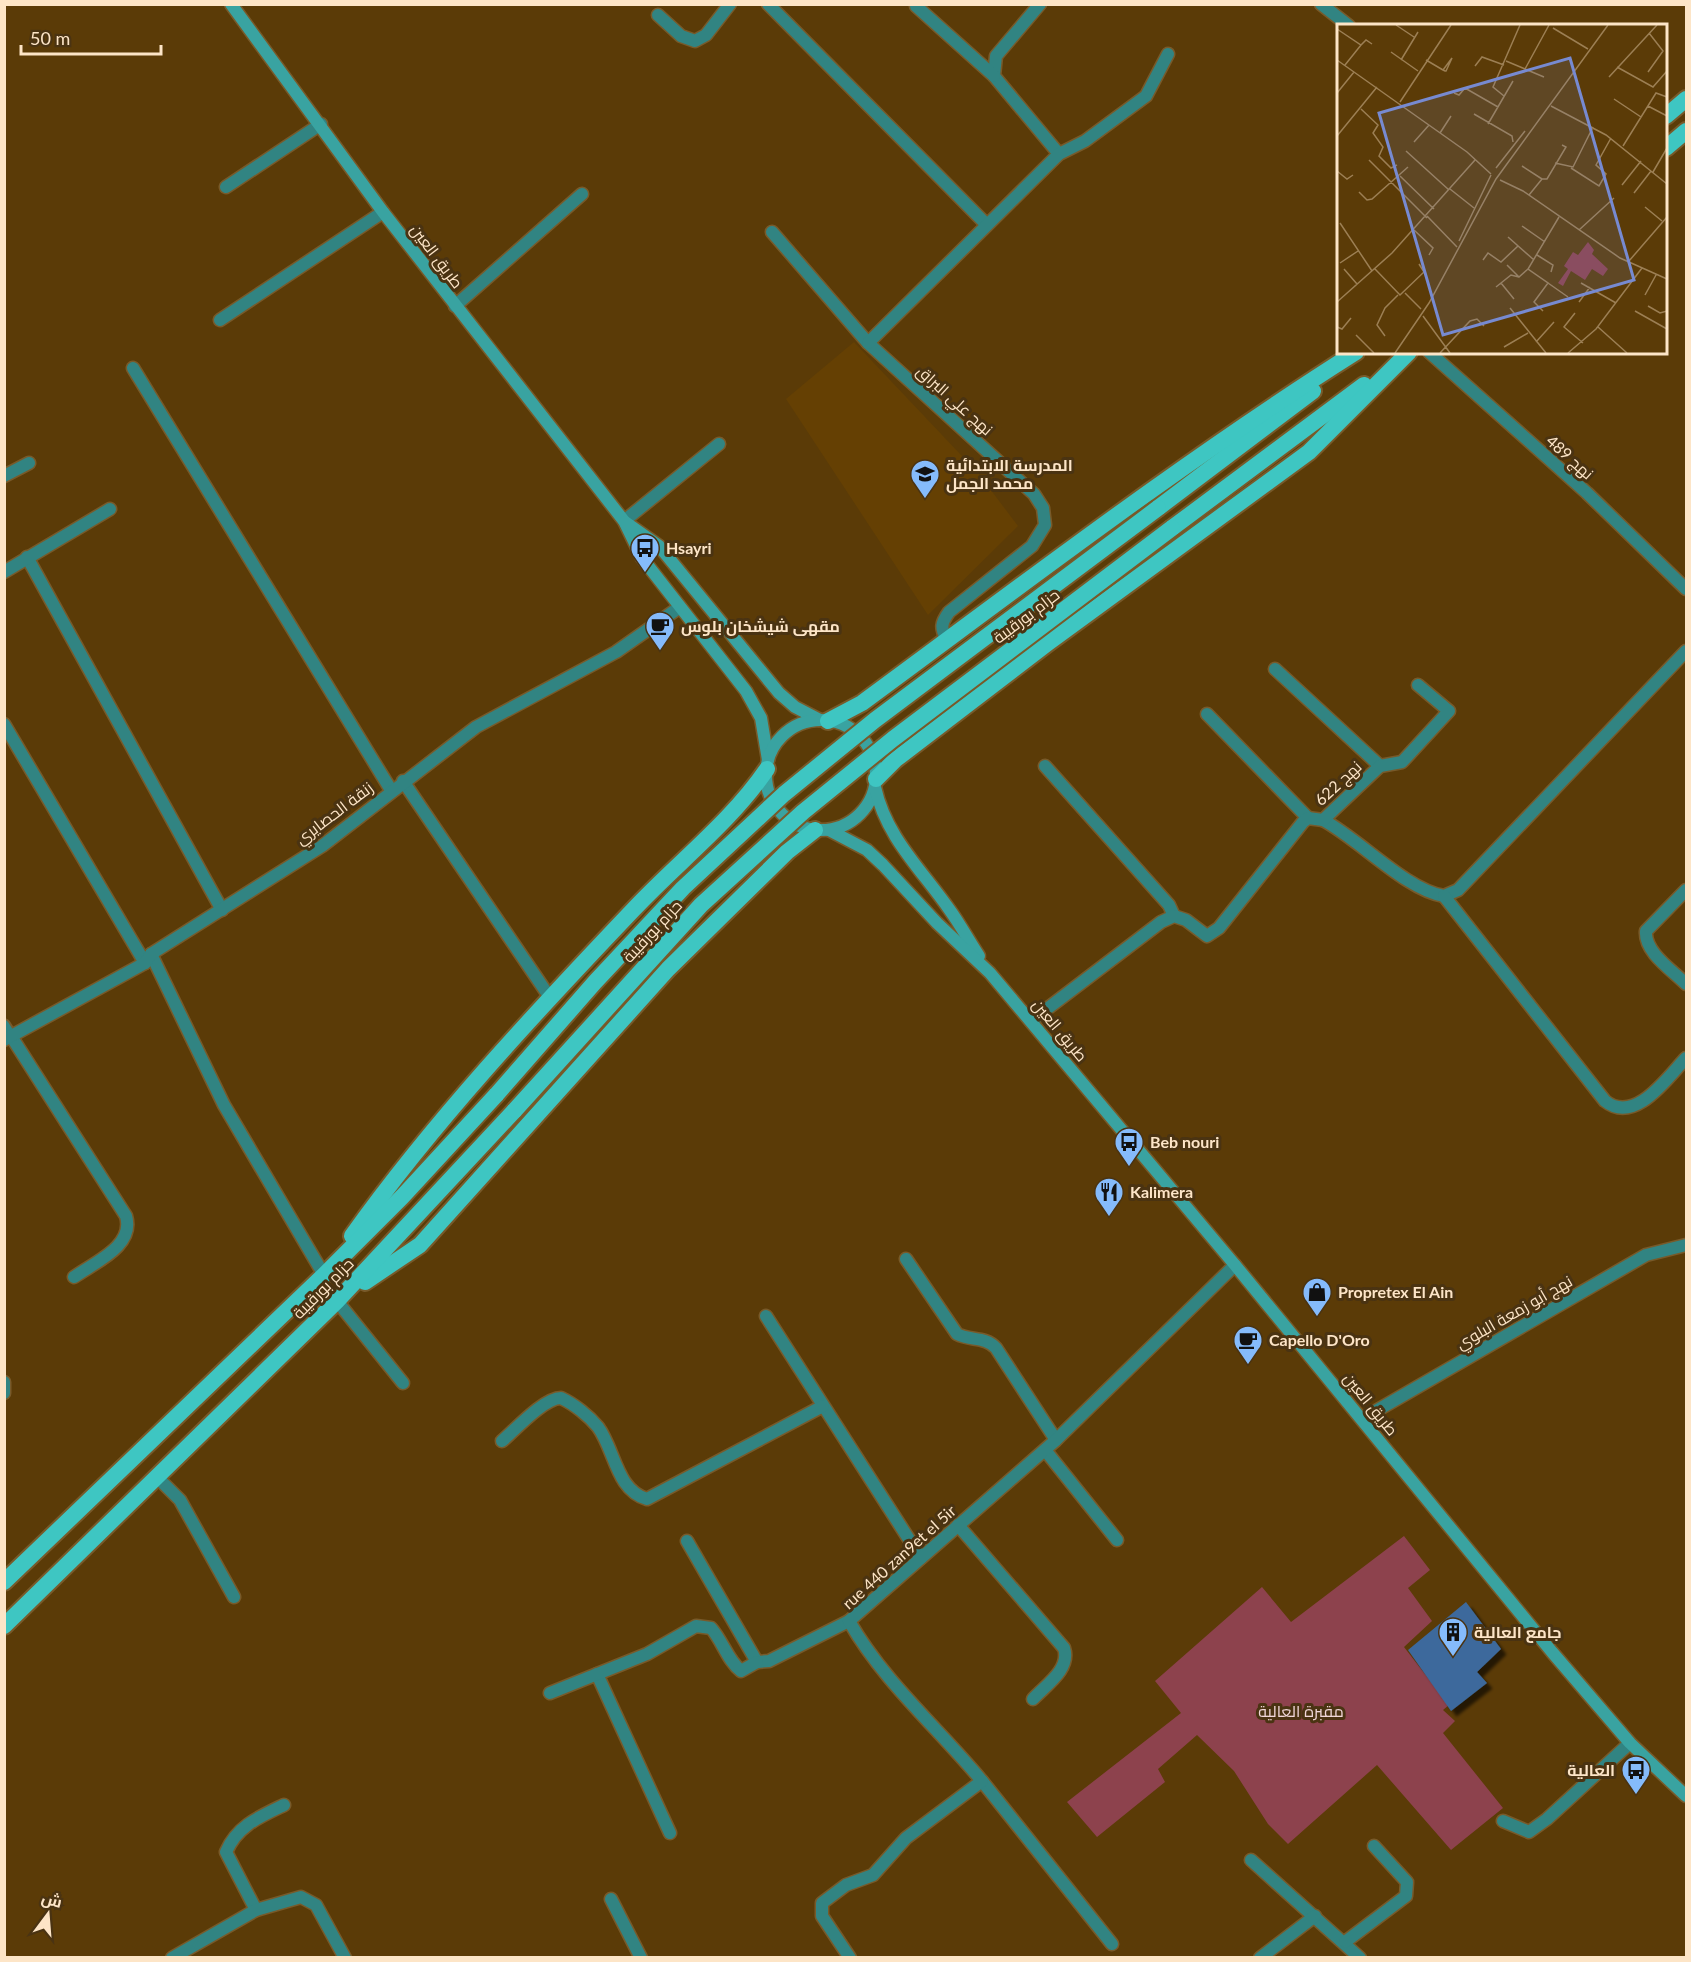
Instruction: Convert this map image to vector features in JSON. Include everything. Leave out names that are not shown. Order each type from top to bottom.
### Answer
[{"type":"highway","points":[[1667,114],[1686,99]]},
{"type":"highway","points":[[1667,146],[1686,131]]},
{"type":"highway","points":[[824,721],[862,703],[1248,421],[1353,354]]},
{"type":"highway","name":"حزام بورقيبة","points":[[4,1582],[324,1275],[402,1197],[497,1094],[595,982],[683,888],[784,794],[875,720],[1361,354]]},
{"type":"highway","name":"حزام بورقيبة","points":[[4,1626],[337,1301],[701,905],[803,812],[893,740],[1405,354]]},
{"type":"highway","points":[[875,783],[895,760],[1048,643],[1309,452],[1406,354]]},
{"type":"highway","points":[[324,1275],[395,1176],[551,999],[668,873],[746,799],[768,765]]},
{"type":"highway","points":[[337,1301],[420,1245],[668,969],[787,852],[822,830]]},
{"type":"main road","name":"طريق العين","points":[[231,4],[321,124],[383,212],[624,521],[642,558],[746,691],[761,718],[768,765]]},
{"type":"main road","name":"طريق العين","points":[[624,521],[659,546],[779,693],[795,707],[824,721]]},
{"type":"main road","points":[[824,721],[853,730],[866,742],[874,758],[875,783],[866,809],[852,822],[822,830],[797,825],[782,814],[771,798],[766,779],[775,745],[787,732],[802,724],[824,721]]},
{"type":"main road","name":"طريق العين","points":[[875,783],[880,809],[889,829],[949,909],[990,973]]},
{"type":"main road","name":"طريق العين","points":[[822,830],[867,850],[937,923],[990,973],[1630,1743],[1686,1796]]},
{"type":"street","points":[[658,15],[681,36],[695,41],[706,35],[730,4]]},
{"type":"street","points":[[768,4],[986,225]]},
{"type":"street","points":[[994,76],[996,56],[1040,4]]},
{"type":"street","points":[[1321,4],[1346,24]]},
{"type":"street","points":[[916,6],[994,76],[1059,154]]},
{"type":"street","points":[[772,232],[868,344],[1059,154],[1085,141],[1146,96],[1168,54]]},
{"type":"street","points":[[226,187],[321,124]]},
{"type":"street","points":[[455,306],[582,194]]},
{"type":"street","points":[[220,320],[383,212]]},
{"type":"street","name":"نهج علي البراق","points":[[868,344],[1034,494],[1046,517],[1042,533],[1032,546],[949,612],[942,622],[941,630],[947,640]]},
{"type":"street","name":"نهج 489","points":[[1431,354],[1587,493],[1686,589]]},
{"type":"street","points":[[133,368],[392,790]]},
{"type":"street","points":[[624,521],[719,444]]},
{"type":"street","points":[[4,476],[28,463]]},
{"type":"street","points":[[4,572],[110,509]]},
{"type":"street","points":[[27,558],[222,910]]},
{"type":"street","name":"زنقة الحصايري","points":[[8,1038],[148,958],[322,846],[403,781],[476,727],[616,652],[681,607]]},
{"type":"street","points":[[1444,896],[1458,890],[1686,651]]},
{"type":"street","points":[[1275,669],[1380,766]]},
{"type":"street","name":"نهج 622","points":[[1045,766],[1169,905],[1174,916],[1186,920],[1210,936],[1219,928],[1302,822],[1308,818],[1323,820],[1380,766],[1402,762],[1449,711],[1418,685]]},
{"type":"street","points":[[1207,714],[1308,818]]},
{"type":"street","points":[[4,723],[148,958],[224,1105],[324,1275]]},
{"type":"street","points":[[403,781],[551,999]]},
{"type":"street","points":[[1323,820],[1341,830],[1420,888],[1444,896],[1605,1101],[1614,1108],[1627,1110],[1646,1099],[1686,1058]]},
{"type":"street","points":[[1686,890],[1646,931],[1645,941],[1686,984]]},
{"type":"street","points":[[1031,1021],[1161,922],[1174,916]]},
{"type":"street","points":[[8,1038],[126,1216],[129,1224],[124,1241],[74,1277]]},
{"type":"street","name":"نهج أبو زمعة البلوي","points":[[1362,1419],[1646,1255],[1686,1245]]},
{"type":"street","points":[[906,1260],[957,1334],[963,1338],[984,1340],[996,1348],[1056,1440]]},
{"type":"street","name":"rue 440 zan9et el 5ir","points":[[1112,1944],[956,1749],[881,1670],[849,1621],[1056,1440],[1235,1265]]},
{"type":"street","points":[[337,1301],[403,1383]]},
{"type":"street","points":[[766,1316],[921,1558]]},
{"type":"street","points":[[4,1382],[4,1393]]},
{"type":"street","points":[[502,1441],[544,1405],[554,1398],[561,1398],[597,1426],[625,1484],[647,1499],[823,1406]]},
{"type":"street","points":[[1045,1450],[1117,1540]]},
{"type":"street","points":[[156,1476],[180,1500],[234,1597]]},
{"type":"street","points":[[958,1525],[1064,1648],[1067,1656],[1065,1665],[1033,1699]]},
{"type":"street","points":[[687,1541],[757,1662]]},
{"type":"street","points":[[550,1693],[647,1654],[696,1626],[711,1628],[720,1638],[736,1667],[741,1671],[757,1662],[769,1661],[849,1621]]},
{"type":"street","points":[[597,1674],[670,1833]]},
{"type":"street","points":[[1503,1821],[1529,1832],[1630,1743]]},
{"type":"street","points":[[850,1958],[822,1916],[822,1903],[846,1885],[873,1875],[906,1838],[982,1781]]},
{"type":"street","points":[[256,1910],[226,1852],[233,1837],[250,1822],[284,1805]]},
{"type":"street","points":[[1345,1942],[1406,1896],[1407,1882],[1374,1846]]},
{"type":"street","points":[[1251,1860],[1345,1942],[1360,1958]]},
{"type":"street","points":[[172,1958],[256,1910],[300,1898],[308,1899],[316,1905],[345,1958]]},
{"type":"street","points":[[611,1899],[641,1958]]},
{"type":"street","points":[[1260,1958],[1315,1916]]},
{"type":"lane","points":[[4,1025],[8,1038]]},
{"type":"shaded area","name":"المدرسة الابتدائية محمد الجمل","points":[[854,342],[978,473],[1018,526],[928,615],[786,399]]},
{"type":"green space","name":"مقبرة العالية","points":[[1404,1536],[1430,1570],[1408,1588],[1432,1621],[1404,1647],[1449,1705],[1443,1710],[1455,1721],[1443,1733],[1503,1808],[1451,1850],[1377,1765],[1288,1844],[1268,1824],[1234,1771],[1197,1735],[1158,1769],[1165,1782],[1097,1837],[1067,1802],[1181,1713],[1155,1681],[1262,1587],[1291,1622]]},
{"type":"building","name":"جامع العالية","points":[[1466,1602],[1501,1649],[1477,1672],[1487,1683],[1451,1711],[1408,1650]]},
{"type":"place","name":"المدرسة الابتدائية محمد الجمل","points":[[925,500]]},
{"type":"place","name":"Hsayri","points":[[645,574]]},
{"type":"place","name":"مقهى شيشخان بلوس","points":[[660,652]]},
{"type":"place","name":"Beb nouri","points":[[1129,1168]]},
{"type":"place","name":"Kalimera","points":[[1109,1218]]},
{"type":"place","name":"Propretex El Ain","points":[[1317,1318]]},
{"type":"place","name":"Capello D'Oro","points":[[1248,1366]]},
{"type":"place","name":"جامع العالية","points":[[1453,1658]]},
{"type":"place","name":"العالية","points":[[1636,1796]]}]
